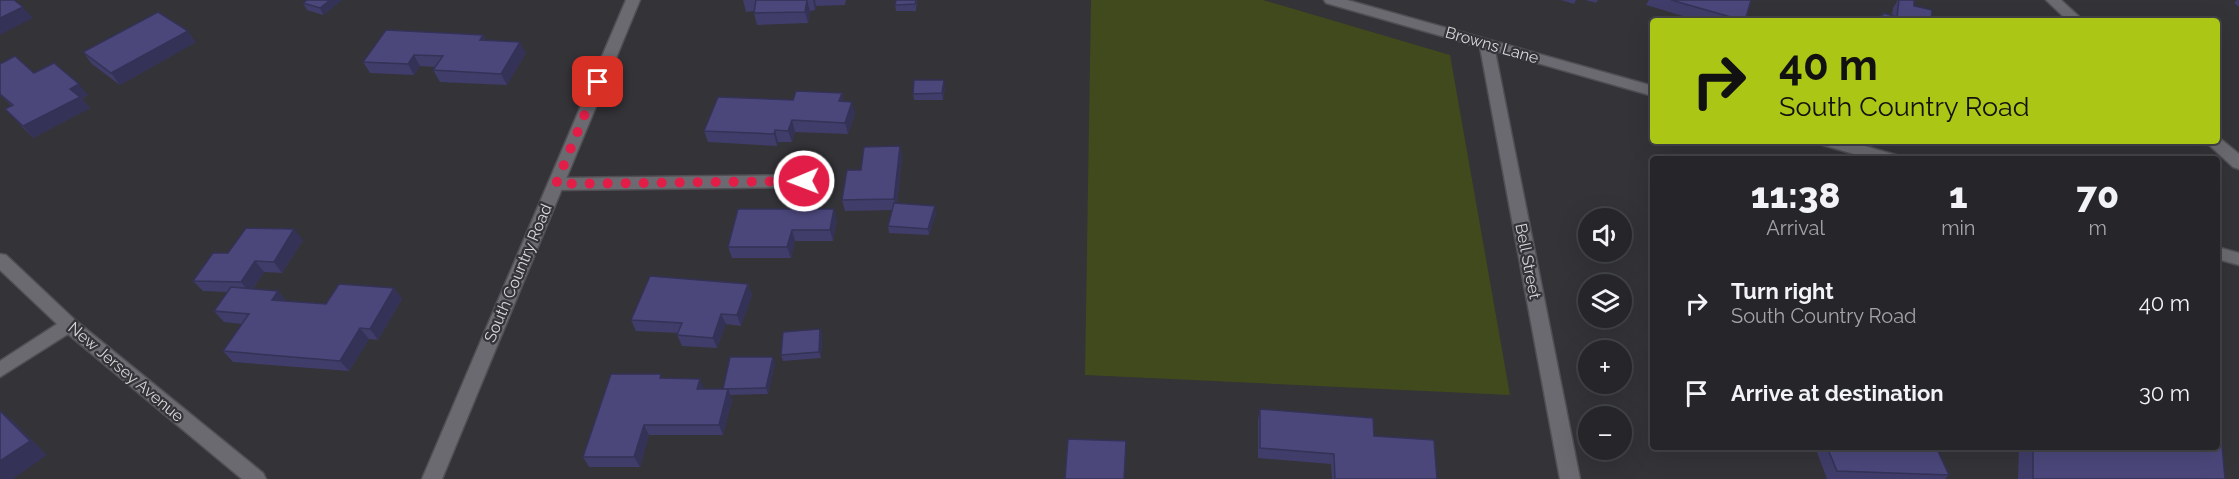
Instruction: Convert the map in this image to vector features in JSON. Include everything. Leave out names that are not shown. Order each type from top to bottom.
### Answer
[{"type":"street","name":"South Country Road","points":[[432,479],[633,0]]},
{"type":"street","name":"Browns Lane","points":[[1331,0],[1650,90]]},
{"type":"street","points":[[2053,0],[2074,18]]},
{"type":"street","name":"Bell Street","points":[[1486,43],[1570,479]]},
{"type":"street","points":[[1838,144],[1880,156]]},
{"type":"street","points":[[2217,144],[2239,163]]},
{"type":"street","points":[[556,184],[804,181]]},
{"type":"street","points":[[2220,254],[2239,259]]},
{"type":"street","name":"New Jersey Avenue","points":[[0,260],[69,325],[256,479]]},
{"type":"street","points":[[0,370],[69,325]]},
{"type":"green space","points":[[1091,0],[1263,0],[1450,55],[1510,395],[1085,375]]},
{"type":"building","points":[[0,0],[14,0],[23,7],[0,18]]},
{"type":"building","points":[[307,0],[330,0],[320,8],[303,3]]},
{"type":"building","points":[[756,0],[807,0],[805,12],[754,13]]},
{"type":"building","points":[[896,0],[916,0],[915,4],[895,5]]},
{"type":"building","points":[[1671,0],[1751,0],[1746,18],[1734,18]]},
{"type":"building","points":[[1899,0],[1914,0],[1914,6],[1932,10],[1931,18],[1882,18],[1883,13],[1897,17]]},
{"type":"building","points":[[158,12],[188,31],[111,73],[83,52]]},
{"type":"building","points":[[386,30],[483,35],[480,40],[520,42],[501,74],[433,70],[443,56],[414,55],[408,64],[363,62]]},
{"type":"building","points":[[15,56],[34,73],[54,63],[79,84],[70,89],[80,97],[23,126],[5,109],[13,105],[0,94],[0,64]]},
{"type":"building","points":[[914,80],[944,80],[942,93],[913,94]]},
{"type":"building","points":[[796,91],[842,93],[839,101],[852,102],[845,123],[792,120],[788,131],[775,130],[774,134],[704,131],[718,97],[793,100]]},
{"type":"building","points":[[900,146],[894,199],[842,200],[847,170],[861,170],[864,147]]},
{"type":"building","points":[[894,203],[935,206],[928,229],[888,226]]},
{"type":"building","points":[[738,209],[834,209],[830,230],[792,230],[787,247],[728,247]]},
{"type":"building","points":[[246,228],[294,229],[274,262],[255,261],[241,282],[193,281],[213,253],[228,253]]},
{"type":"building","points":[[650,276],[748,284],[737,315],[721,314],[713,338],[677,335],[682,323],[631,320]]},
{"type":"building","points":[[339,284],[394,288],[370,329],[360,328],[340,361],[223,351],[249,314],[214,311],[231,287],[278,291],[272,300],[326,304]]},
{"type":"building","points":[[820,329],[819,352],[781,355],[783,332]]},
{"type":"building","points":[[730,357],[773,357],[766,388],[723,389]]},
{"type":"building","points":[[611,374],[661,374],[660,378],[700,379],[697,389],[728,389],[719,425],[644,425],[634,457],[583,457]]},
{"type":"building","points":[[1260,409],[1373,418],[1374,436],[1434,440],[1437,479],[1335,479],[1334,454],[1260,448]]},
{"type":"building","points":[[0,411],[30,441],[0,461]]},
{"type":"building","points":[[2220,422],[2225,479],[2033,479],[2033,450],[2220,450]]},
{"type":"building","points":[[1068,439],[1126,441],[1124,479],[1065,479]]},
{"type":"building","points":[[1828,450],[1937,450],[1949,475],[1837,471]]},
{"type":"route","points":[[598,82],[556,184],[804,181]]}]
